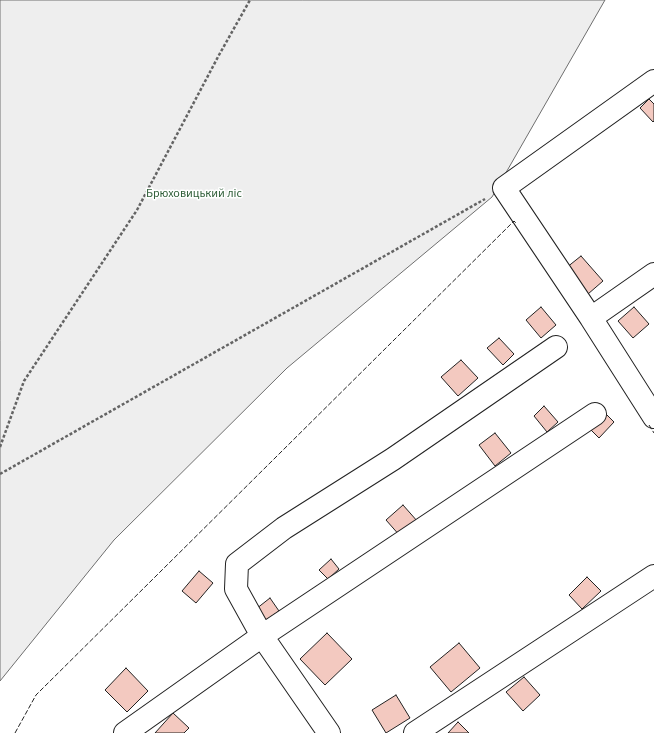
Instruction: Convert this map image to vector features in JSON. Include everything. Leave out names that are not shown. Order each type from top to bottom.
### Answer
[{"type":"lane","points":[[654,80],[504,188],[591,318],[654,418]]},
{"type":"lane","points":[[591,318],[654,274]]},
{"type":"lane","points":[[329,733],[262,636],[236,589],[237,564],[284,528],[393,459],[556,347]]},
{"type":"lane","points":[[125,733],[262,636],[595,414]]},
{"type":"lane","points":[[415,733],[654,576]]},
{"type":"path","points":[[0,447],[24,381],[137,210],[219,55],[250,0]]},
{"type":"path","points":[[0,474],[504,188]]},
{"type":"green space","name":"Брюховицький ліс","points":[[0,0],[605,0],[492,197],[287,368],[114,540],[0,681]]},
{"type":"building","points":[[649,99],[654,104],[653,122],[640,108]]},
{"type":"building","points":[[581,256],[603,281],[588,294],[566,268]]},
{"type":"building","points":[[541,307],[556,325],[541,338],[526,320]]},
{"type":"building","points":[[634,307],[649,324],[633,338],[618,321]]},
{"type":"building","points":[[499,338],[514,354],[503,365],[487,348]]},
{"type":"building","points":[[461,360],[478,378],[458,396],[441,377]]},
{"type":"building","points":[[544,406],[558,422],[547,432],[534,416]]},
{"type":"building","points":[[604,412],[614,422],[599,438],[589,428]]},
{"type":"building","points":[[495,433],[511,453],[495,466],[479,445]]},
{"type":"building","points":[[403,505],[418,522],[401,537],[386,520]]},
{"type":"building","points":[[331,559],[339,569],[328,579],[319,570]]},
{"type":"building","points":[[199,571],[213,583],[196,603],[182,591]]},
{"type":"building","points":[[587,577],[601,591],[582,609],[569,595]]},
{"type":"building","points":[[270,598],[279,611],[265,621],[256,609]]},
{"type":"building","points":[[327,633],[352,659],[325,685],[300,659]]},
{"type":"building","points":[[459,643],[480,668],[451,692],[430,667]]},
{"type":"building","points":[[126,668],[148,691],[127,712],[105,690]]},
{"type":"building","points":[[524,677],[540,695],[523,711],[506,692]]},
{"type":"building","points":[[396,695],[410,718],[386,733],[372,710]]},
{"type":"building","points":[[173,713],[189,728],[184,733],[155,733]]},
{"type":"building","points":[[458,722],[469,733],[448,733]]},
{"type":"fence","points":[[15,733],[36,695],[514,221],[516,223]]},
{"type":"fence","points":[[649,425],[654,433]]}]
